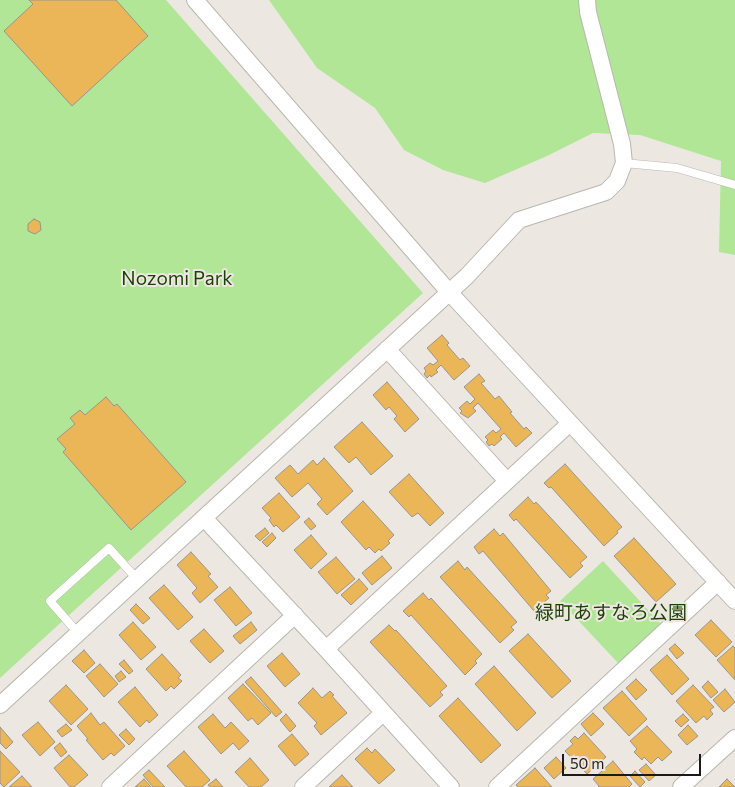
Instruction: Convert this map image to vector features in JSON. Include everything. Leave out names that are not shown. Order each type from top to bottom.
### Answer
[{"type":"street","points":[[195,0],[450,292],[735,601]]},
{"type":"street","points":[[0,705],[450,292],[519,220],[606,192],[617,181],[624,163],[622,144],[588,12],[587,0]]},
{"type":"street","points":[[386,349],[507,481]]},
{"type":"street","points":[[326,648],[570,423]]},
{"type":"street","points":[[204,518],[326,648],[451,787]]},
{"type":"street","points":[[497,787],[718,582]]},
{"type":"street","points":[[110,787],[295,615]]},
{"type":"street","points":[[303,787],[383,713]]},
{"type":"street","points":[[681,787],[735,738]]},
{"type":"lane","points":[[624,163],[677,168],[735,185]]},
{"type":"lane","points":[[78,633],[50,601],[109,548],[137,579]]},
{"type":"green space","name":"Nozomi Park","points":[[0,0],[166,0],[423,293],[0,678]]},
{"type":"green space","points":[[269,0],[735,0],[735,255],[719,252],[721,161],[640,135],[593,133],[547,156],[485,183],[443,170],[404,150],[375,108],[317,68]]},
{"type":"green space","name":"緑町あすなろ公園","points":[[603,561],[661,624],[619,664],[560,601]]},
{"type":"building","points":[[29,0],[116,0],[148,36],[72,106],[4,31],[33,4]]},
{"type":"building","points":[[34,219],[40,222],[41,230],[35,234],[28,231],[28,224]]},
{"type":"building","points":[[442,335],[449,343],[447,345],[460,360],[463,358],[470,366],[454,380],[441,365],[436,370],[438,372],[431,377],[430,375],[427,378],[424,374],[426,371],[424,368],[430,363],[433,365],[438,361],[427,348]]},
{"type":"building","points":[[479,374],[485,381],[481,383],[495,399],[499,396],[524,429],[526,427],[532,433],[516,447],[504,433],[500,437],[502,439],[494,446],[492,444],[489,446],[486,442],[488,440],[485,437],[493,430],[496,433],[501,429],[478,403],[473,408],[476,411],[468,418],[460,413],[462,411],[459,408],[467,401],[470,404],[475,399],[464,387]]},
{"type":"building","points":[[387,382],[419,419],[405,432],[394,419],[397,416],[389,407],[386,410],[373,395]]},
{"type":"building","points":[[106,397],[114,406],[117,404],[186,482],[131,530],[63,452],[66,449],[57,439],[75,424],[70,418],[80,410],[85,415]]},
{"type":"building","points":[[362,422],[393,456],[371,475],[356,457],[349,463],[334,447]]},
{"type":"building","points":[[324,458],[353,491],[327,515],[317,504],[322,499],[308,483],[292,497],[275,478],[290,465],[298,474],[313,460],[317,465]]},
{"type":"building","points":[[565,464],[622,527],[604,546],[551,487],[549,488],[544,483]]},
{"type":"building","points":[[409,474],[444,513],[430,526],[418,513],[412,517],[389,492]]},
{"type":"building","points":[[279,493],[300,517],[283,532],[276,525],[274,527],[269,520],[271,518],[262,508]]},
{"type":"building","points":[[528,497],[534,504],[536,502],[587,557],[580,563],[583,566],[570,578],[516,519],[514,521],[509,515]]},
{"type":"building","points":[[363,501],[394,535],[388,541],[390,543],[381,551],[379,549],[375,553],[369,547],[366,550],[341,522]]},
{"type":"building","points":[[309,518],[316,526],[311,530],[304,522]]},
{"type":"building","points":[[265,528],[269,533],[260,541],[255,536]]},
{"type":"building","points":[[494,529],[500,536],[503,533],[551,591],[546,595],[549,598],[534,611],[483,551],[479,554],[474,547]]},
{"type":"building","points":[[272,533],[276,538],[267,547],[262,542]]},
{"type":"building","points":[[311,535],[327,554],[311,569],[294,550]]},
{"type":"building","points":[[634,538],[676,584],[656,602],[614,556]]},
{"type":"building","points":[[191,552],[211,574],[208,576],[218,587],[200,603],[192,593],[197,588],[177,565]]},
{"type":"building","points":[[382,556],[392,568],[372,585],[362,573]]},
{"type":"building","points":[[336,557],[355,579],[337,594],[318,572]]},
{"type":"building","points":[[458,561],[465,570],[467,567],[517,622],[511,627],[514,630],[500,643],[440,577]]},
{"type":"building","points":[[359,579],[368,589],[351,605],[341,595]]},
{"type":"building","points":[[164,585],[193,617],[178,630],[149,598]]},
{"type":"building","points":[[230,587],[252,613],[236,626],[214,600]]},
{"type":"building","points":[[423,593],[429,600],[431,598],[482,654],[475,661],[477,663],[465,675],[411,615],[409,617],[403,611]]},
{"type":"building","points":[[136,604],[150,618],[143,624],[130,610]]},
{"type":"building","points":[[711,620],[732,642],[716,657],[695,635]]},
{"type":"building","points":[[133,622],[156,647],[141,660],[119,635]]},
{"type":"building","points":[[251,622],[257,630],[240,644],[233,636]]},
{"type":"building","points":[[389,625],[396,630],[447,686],[440,692],[443,695],[430,707],[370,642]]},
{"type":"building","points":[[204,629],[224,651],[210,663],[190,641]]},
{"type":"building","points":[[528,634],[571,681],[552,698],[509,651]]},
{"type":"building","points":[[675,644],[684,653],[677,659],[669,649]]},
{"type":"building","points":[[733,646],[735,648],[735,680],[717,660]]},
{"type":"building","points":[[84,650],[95,663],[84,673],[72,661]]},
{"type":"building","points":[[282,653],[300,674],[285,687],[267,666]]},
{"type":"building","points":[[162,654],[181,675],[178,678],[182,681],[174,689],[171,686],[166,691],[146,669]]},
{"type":"building","points":[[667,655],[689,679],[672,695],[650,670]]},
{"type":"building","points":[[124,660],[133,671],[129,674],[119,664]]},
{"type":"building","points":[[100,664],[118,684],[104,697],[86,676]]},
{"type":"building","points":[[494,666],[536,713],[517,731],[475,684]]},
{"type":"building","points":[[121,671],[126,677],[119,682],[115,676]]},
{"type":"building","points":[[251,677],[282,712],[276,717],[245,682]]},
{"type":"building","points":[[636,679],[647,690],[636,700],[626,688]]},
{"type":"building","points":[[708,681],[718,692],[711,698],[702,687]]},
{"type":"building","points":[[243,684],[271,713],[258,725],[252,718],[248,721],[228,698]]},
{"type":"building","points":[[66,685],[88,709],[71,725],[49,701]]},
{"type":"building","points":[[693,685],[714,707],[710,710],[713,714],[707,720],[704,716],[696,723],[676,701]]},
{"type":"building","points":[[135,687],[158,715],[149,723],[147,720],[140,727],[118,702]]},
{"type":"building","points":[[313,688],[322,698],[330,691],[347,713],[321,735],[314,726],[317,723],[298,703]]},
{"type":"building","points":[[725,689],[735,702],[724,712],[713,700]]},
{"type":"building","points":[[622,691],[647,719],[629,736],[603,708]]},
{"type":"building","points":[[458,698],[501,745],[481,763],[439,716]]},
{"type":"building","points":[[91,713],[100,725],[104,722],[125,746],[114,756],[111,753],[103,760],[77,726]]},
{"type":"building","points":[[593,713],[604,724],[591,736],[581,724]]},
{"type":"building","points":[[213,714],[225,728],[231,722],[249,741],[239,750],[233,743],[221,754],[198,727]]},
{"type":"building","points":[[286,714],[296,726],[290,732],[280,720]]},
{"type":"building","points":[[683,714],[689,720],[681,727],[675,721]]},
{"type":"building","points":[[38,722],[55,742],[40,756],[22,735]]},
{"type":"building","points":[[66,724],[72,730],[62,737],[57,731]]},
{"type":"building","points":[[688,725],[698,736],[687,745],[678,735]]},
{"type":"building","points":[[647,726],[672,752],[662,761],[658,757],[651,764],[644,757],[642,760],[634,752],[637,749],[630,741]]},
{"type":"building","points":[[0,727],[13,742],[6,749],[0,743]]},
{"type":"building","points":[[126,729],[135,739],[129,745],[119,735]]},
{"type":"building","points":[[584,733],[606,757],[587,774],[565,751],[573,744],[570,741],[575,736],[578,739]]},
{"type":"building","points":[[292,734],[309,754],[295,766],[278,746]]},
{"type":"building","points":[[60,743],[67,752],[61,757],[54,748]]},
{"type":"building","points":[[367,748],[372,753],[375,749],[395,770],[379,784],[355,759]]},
{"type":"building","points":[[0,751],[20,772],[4,787],[0,783]]},
{"type":"building","points":[[184,751],[210,780],[202,787],[186,787],[167,766]]},
{"type":"building","points":[[69,755],[88,775],[74,787],[70,787],[54,768]]},
{"type":"building","points":[[556,757],[566,768],[554,779],[544,768]]},
{"type":"building","points":[[250,758],[269,780],[261,787],[249,787],[235,772]]},
{"type":"building","points":[[613,761],[632,784],[629,787],[598,787],[593,779]]},
{"type":"building","points":[[646,764],[656,775],[649,781],[639,770]]},
{"type":"building","points":[[535,768],[552,787],[518,787],[516,785]]},
{"type":"building","points":[[149,770],[165,787],[153,787],[143,775]]},
{"type":"building","points":[[635,771],[645,782],[640,787],[630,776]]},
{"type":"building","points":[[342,775],[353,787],[329,787]]},
{"type":"building","points":[[22,776],[32,787],[9,787]]},
{"type":"building","points":[[144,779],[151,787],[135,787]]},
{"type":"building","points":[[216,779],[223,787],[210,787],[208,785]]},
{"type":"building","points":[[727,779],[735,787],[719,787]]}]
